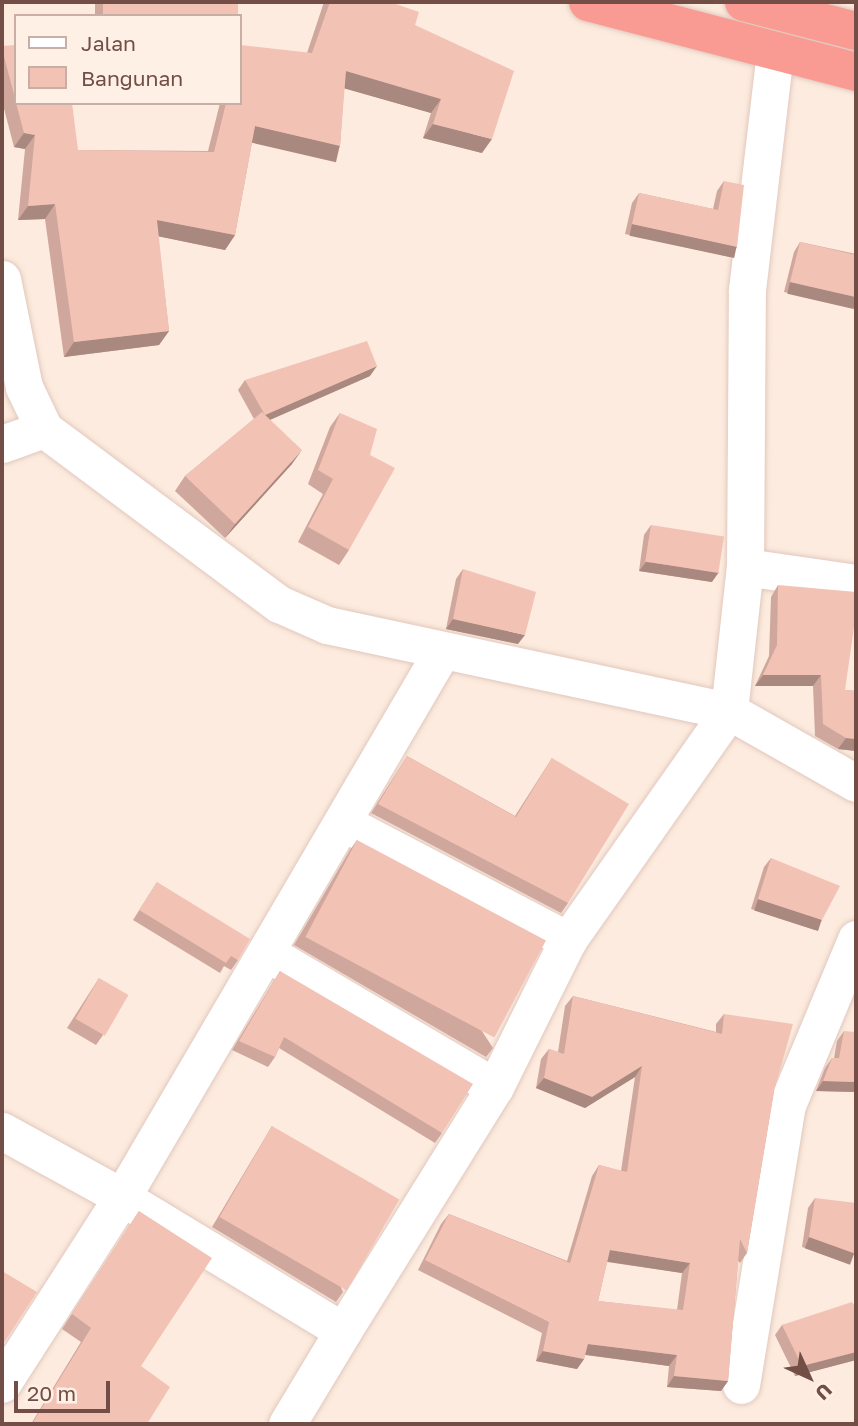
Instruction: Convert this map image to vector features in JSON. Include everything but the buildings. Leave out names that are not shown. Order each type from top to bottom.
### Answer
[{"type":"highway","points":[[588,2],[856,72]]},
{"type":"highway","points":[[744,2],[856,31]]},
{"type":"street","points":[[287,1424],[495,1087],[568,940],[729,711],[745,567],[747,290],[775,53]]},
{"type":"street","points":[[2,279],[24,387],[44,429],[279,604],[327,625],[729,711],[856,783]]},
{"type":"street","points":[[2,444],[44,429]]},
{"type":"street","points":[[745,567],[856,583]]},
{"type":"street","points":[[2,1384],[121,1197],[269,954],[442,651]]},
{"type":"street","points":[[344,823],[568,940]]},
{"type":"street","points":[[741,1385],[788,1105],[856,939]]},
{"type":"street","points":[[269,954],[495,1087]]},
{"type":"street","points":[[2,1131],[121,1197],[343,1331]]}]
